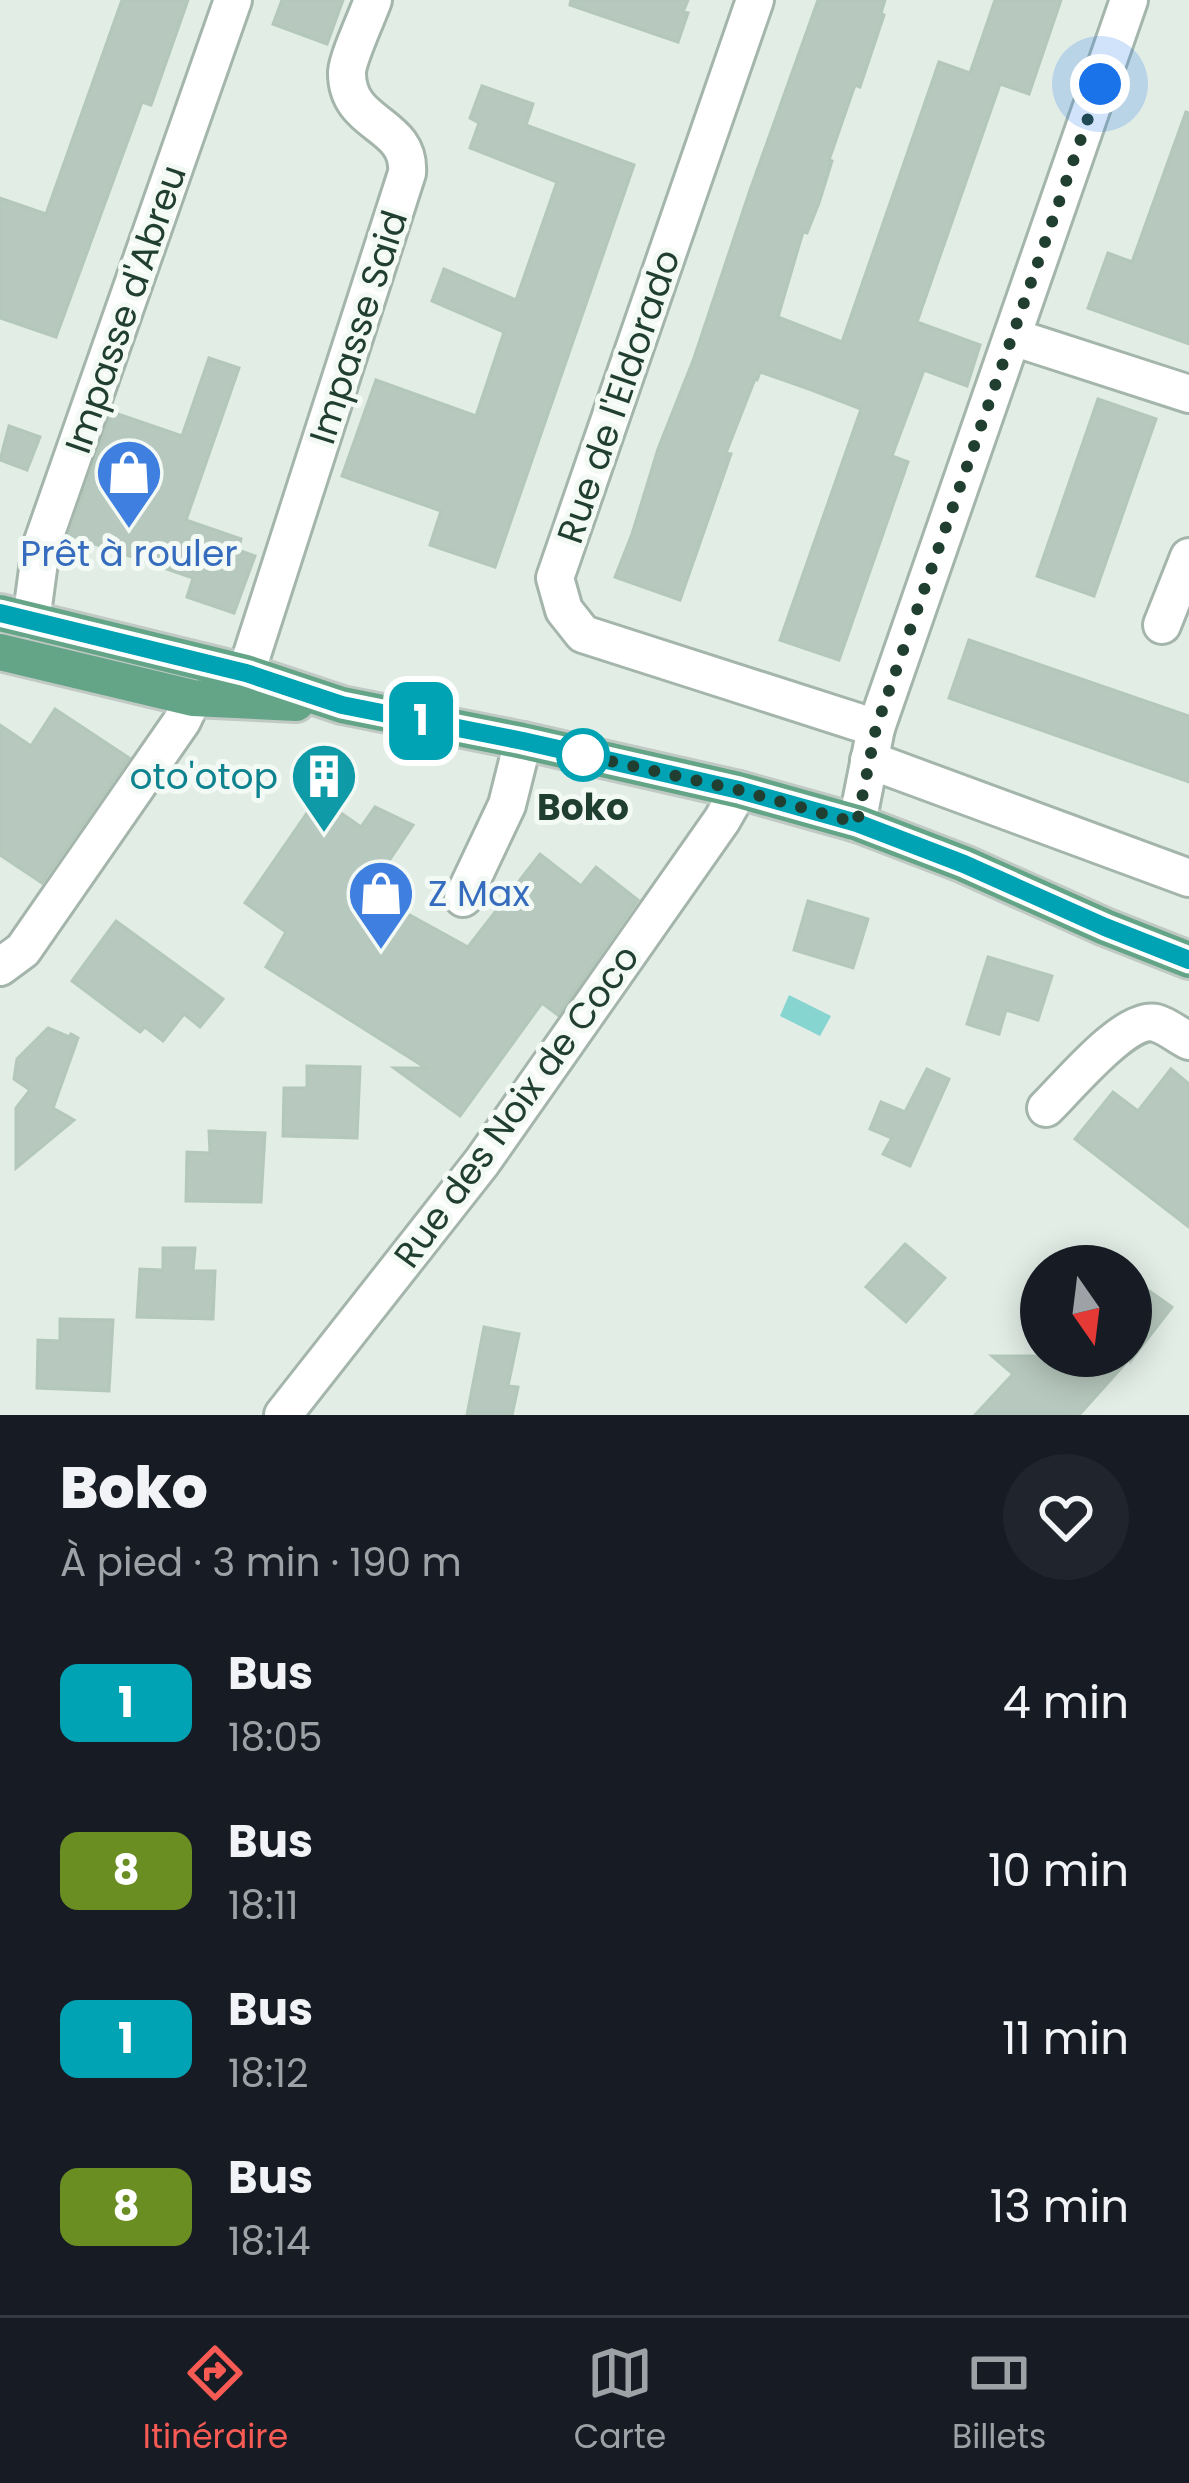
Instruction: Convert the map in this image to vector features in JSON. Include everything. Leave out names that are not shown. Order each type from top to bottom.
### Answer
[{"type":"main road","points":[[16,617],[246,673],[342,705],[739,790],[857,823],[1189,960]]},
{"type":"main road","points":[[0,652],[193,698],[342,705]]},
{"type":"street","name":"Impasse d'Abreu","points":[[16,617],[233,0]]},
{"type":"street","name":"Impasse Said","points":[[246,673],[407,173],[409,157],[400,140],[371,121],[355,101],[347,72],[373,0]]},
{"type":"street","name":"Rue de l'Eldorado","points":[[755,0],[555,578],[564,610],[583,634],[873,744],[1189,878]]},
{"type":"street","points":[[857,823],[873,744],[1129,0]]},
{"type":"street","points":[[1013,337],[1189,394]]},
{"type":"street","points":[[1162,625],[1189,557]]},
{"type":"street","points":[[0,967],[22,950],[182,721],[193,698]]},
{"type":"street","points":[[463,898],[507,805],[523,741]]},
{"type":"street","name":"Rue des Noix de Coco","points":[[283,1415],[482,1162],[739,790]]},
{"type":"street","points":[[1046,1108],[1117,1038],[1138,1024],[1154,1022],[1189,1041]]},
{"type":"water","points":[[789,995],[831,1016],[820,1036],[780,1016]]},
{"type":"building","points":[[122,0],[188,0],[151,105],[142,102],[56,337],[0,318],[0,198],[46,214]]},
{"type":"building","points":[[282,0],[343,0],[327,44],[273,24]]},
{"type":"building","points":[[571,0],[688,0],[683,12],[688,13],[678,42],[570,5]]},
{"type":"building","points":[[818,0],[885,0],[860,87],[855,85],[778,317],[842,342],[939,62],[970,73],[995,0],[1061,0],[1029,94],[1000,84],[917,322],[980,345],[967,386],[924,370],[892,456],[908,462],[839,660],[780,640],[861,409],[809,389],[760,372],[755,379],[726,453],[731,454],[680,600],[615,577]]},
{"type":"building","points":[[482,86],[533,104],[526,125],[634,165],[495,567],[430,545],[441,511],[342,476],[376,380],[476,416],[504,332],[432,301],[444,269],[516,300],[557,182],[470,148],[479,123],[470,118]]},
{"type":"building","points":[[1186,112],[1189,344],[1088,308],[1108,253],[1132,262]]},
{"type":"building","points":[[209,358],[239,368],[186,520],[241,539],[238,550],[255,556],[234,613],[187,597],[193,578],[69,535],[112,412],[182,436]]},
{"type":"building","points":[[1098,399],[1156,419],[1094,596],[1037,576]]},
{"type":"building","points":[[9,426],[40,437],[27,470],[0,460]]},
{"type":"building","points":[[969,640],[1189,716],[1189,782],[949,698]]},
{"type":"building","points":[[55,709],[129,758],[42,883],[0,855],[0,725],[31,746]]},
{"type":"building","points":[[318,797],[361,827],[375,807],[413,825],[368,892],[468,947],[540,854],[581,886],[596,867],[638,900],[558,1015],[542,1003],[460,1116],[394,1068],[426,1068],[266,967],[286,932],[245,903]]},
{"type":"building","points":[[808,901],[868,919],[853,968],[794,950]]},
{"type":"building","points":[[116,921],[223,999],[200,1027],[184,1014],[163,1041],[145,1027],[140,1032],[72,981]]},
{"type":"building","points":[[988,957],[1052,976],[1038,1020],[1006,1010],[999,1034],[967,1024]]},
{"type":"building","points":[[48,1028],[67,1036],[66,1041],[71,1034],[78,1038],[53,1108],[74,1120],[16,1168],[16,1108],[30,1090],[14,1079],[17,1059]]},
{"type":"building","points":[[307,1066],[360,1067],[357,1138],[283,1136],[284,1088],[307,1088]]},
{"type":"building","points":[[927,1069],[949,1079],[910,1166],[883,1154],[892,1138],[870,1129],[881,1102],[905,1112]]},
{"type":"building","points":[[1171,1069],[1189,1084],[1189,1227],[1075,1139],[1113,1092],[1138,1111]]},
{"type":"building","points":[[209,1131],[265,1133],[261,1202],[186,1201],[187,1152],[210,1153]]},
{"type":"building","points":[[905,1244],[945,1278],[906,1322],[866,1287]]},
{"type":"building","points":[[163,1248],[195,1248],[193,1271],[215,1271],[213,1319],[137,1317],[140,1269],[163,1270]]},
{"type":"building","points":[[1152,1293],[1172,1307],[1152,1333]]},
{"type":"building","points":[[60,1319],[113,1320],[109,1391],[37,1388],[38,1340],[60,1341]]},
{"type":"building","points":[[484,1327],[519,1334],[508,1386],[518,1387],[512,1415],[467,1415]]},
{"type":"building","points":[[992,1356],[1020,1356],[1020,1377],[1113,1377],[1079,1415],[975,1415],[1013,1374]]},
{"type":"bus line","name":"1","points":[[0,613],[246,673],[342,705],[739,790],[857,823],[1189,960]]},
{"type":"place","name":"Prêt à rouler","points":[[129,531]]},
{"type":"place","name":"Boko","points":[[583,755]]},
{"type":"place","name":"oto'otop","points":[[324,835]]},
{"type":"place","name":"Z Max","points":[[381,952]]},
{"type":"route","points":[[583,755],[566,751],[739,790],[857,823],[876,728],[1100,84]]}]
